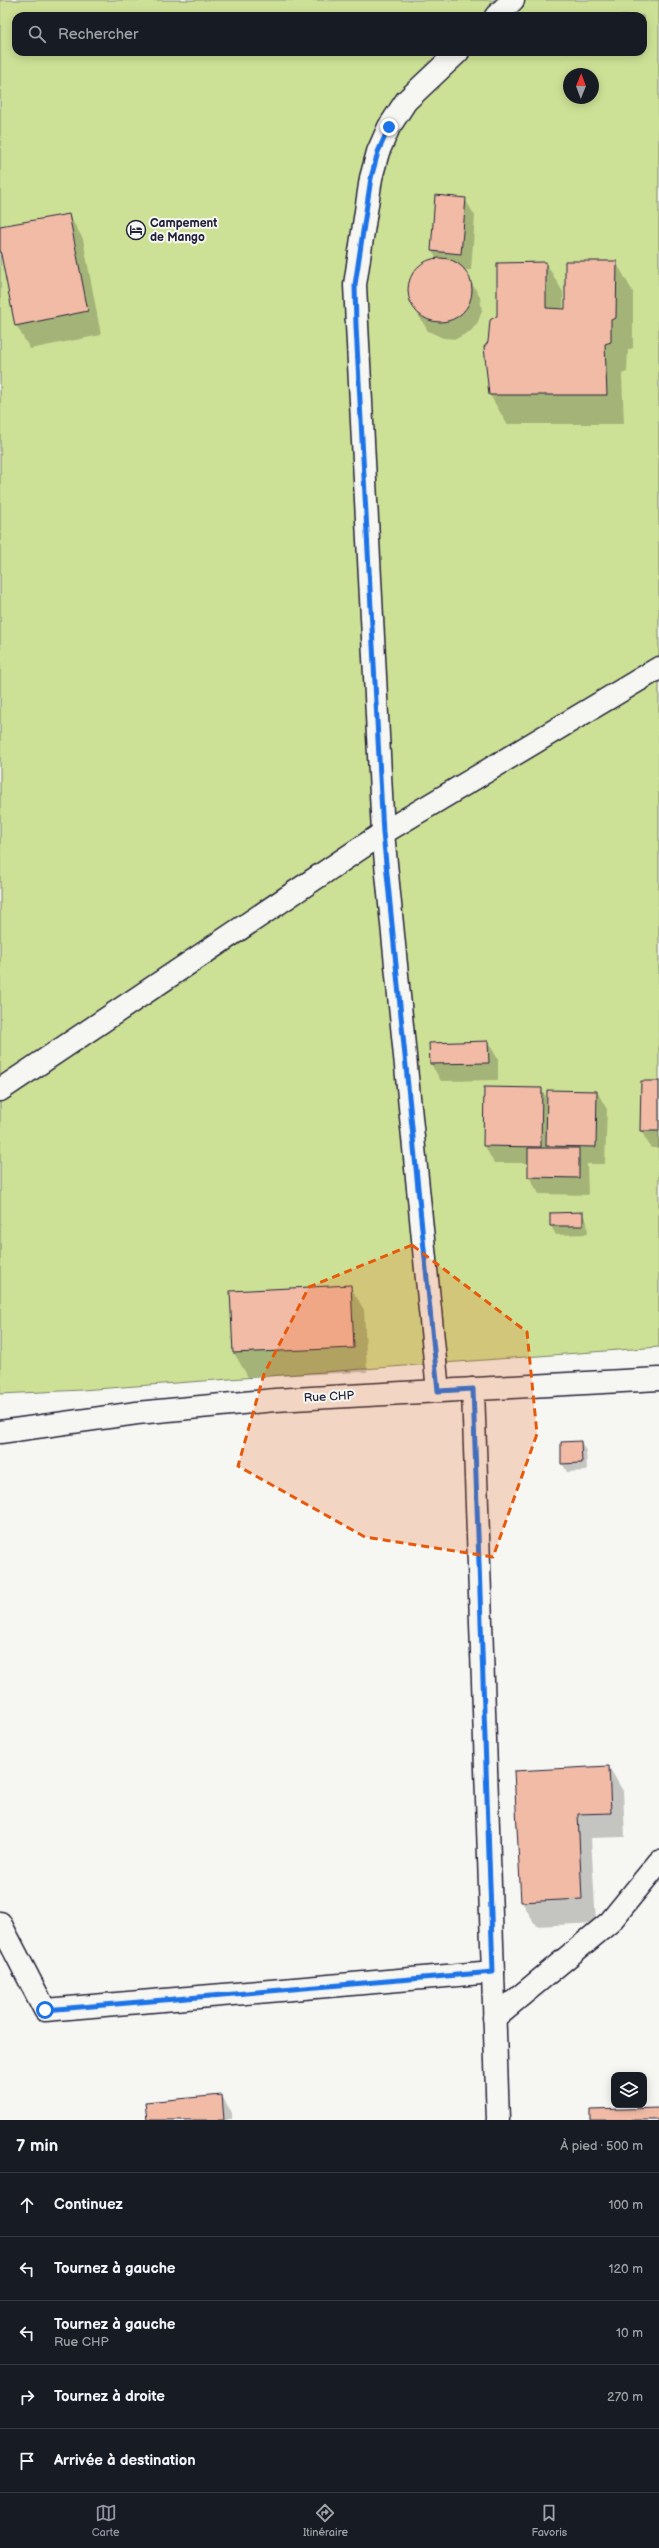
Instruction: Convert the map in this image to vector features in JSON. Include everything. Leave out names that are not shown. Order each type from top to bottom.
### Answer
[{"type":"street","points":[[500,12],[513,0]]},
{"type":"street","points":[[438,1391],[383,833],[355,285],[371,178],[378,152],[389,127],[406,101],[454,56]]},
{"type":"street","points":[[0,1090],[383,833],[659,668]]},
{"type":"street","name":"Rue CHP","points":[[0,1432],[137,1413],[275,1400],[659,1379]]},
{"type":"street","points":[[473,1389],[498,2120]]},
{"type":"street","points":[[494,2018],[610,1922],[659,1862]]},
{"type":"street","points":[[0,1924],[45,2010],[493,1972]]},
{"type":"highlighted area","points":[[412,1245],[527,1332],[537,1434],[493,1557],[365,1537],[238,1466],[264,1374],[309,1287]]},
{"type":"green space","points":[[0,0],[659,0],[659,1347],[82,1390],[0,1394]]},
{"type":"building","points":[[435,195],[466,198],[461,254],[431,251]]},
{"type":"building","points":[[69,214],[88,311],[15,326],[0,249],[0,226]]},
{"type":"building","points":[[440,258],[452,260],[463,267],[470,278],[472,290],[470,302],[463,313],[452,320],[440,322],[428,320],[417,313],[410,302],[408,290],[410,278],[417,267],[428,260]]},
{"type":"building","points":[[565,261],[617,261],[616,318],[611,320],[611,342],[605,344],[607,395],[489,395],[484,347],[488,342],[490,320],[497,316],[497,263],[546,262],[546,308],[565,309]]},
{"type":"building","points":[[488,1041],[489,1063],[430,1064],[429,1043]]},
{"type":"building","points":[[641,1081],[659,1081],[659,1131],[640,1131]]},
{"type":"building","points":[[484,1087],[542,1088],[541,1147],[483,1146]]},
{"type":"building","points":[[547,1090],[597,1091],[596,1147],[546,1146]]},
{"type":"building","points":[[528,1148],[579,1148],[579,1178],[528,1177]]},
{"type":"building","points":[[583,1212],[583,1226],[550,1226],[550,1213]]},
{"type":"building","points":[[351,1285],[354,1348],[233,1353],[230,1291]]},
{"type":"building","points":[[581,1441],[582,1463],[561,1464],[561,1442]]},
{"type":"building","points":[[609,1766],[611,1813],[578,1814],[582,1899],[521,1902],[514,1771]]},
{"type":"building","points":[[222,2095],[224,2120],[147,2120],[145,2102]]},
{"type":"building","points":[[659,2108],[659,2120],[590,2120],[590,2110]]},
{"type":"place","name":"Campement de Mango","points":[[136,230]]},
{"type":"route","points":[[45,2010],[493,1972],[473,1389],[438,1391],[383,833],[355,285],[371,178],[378,152],[389,127]]}]
